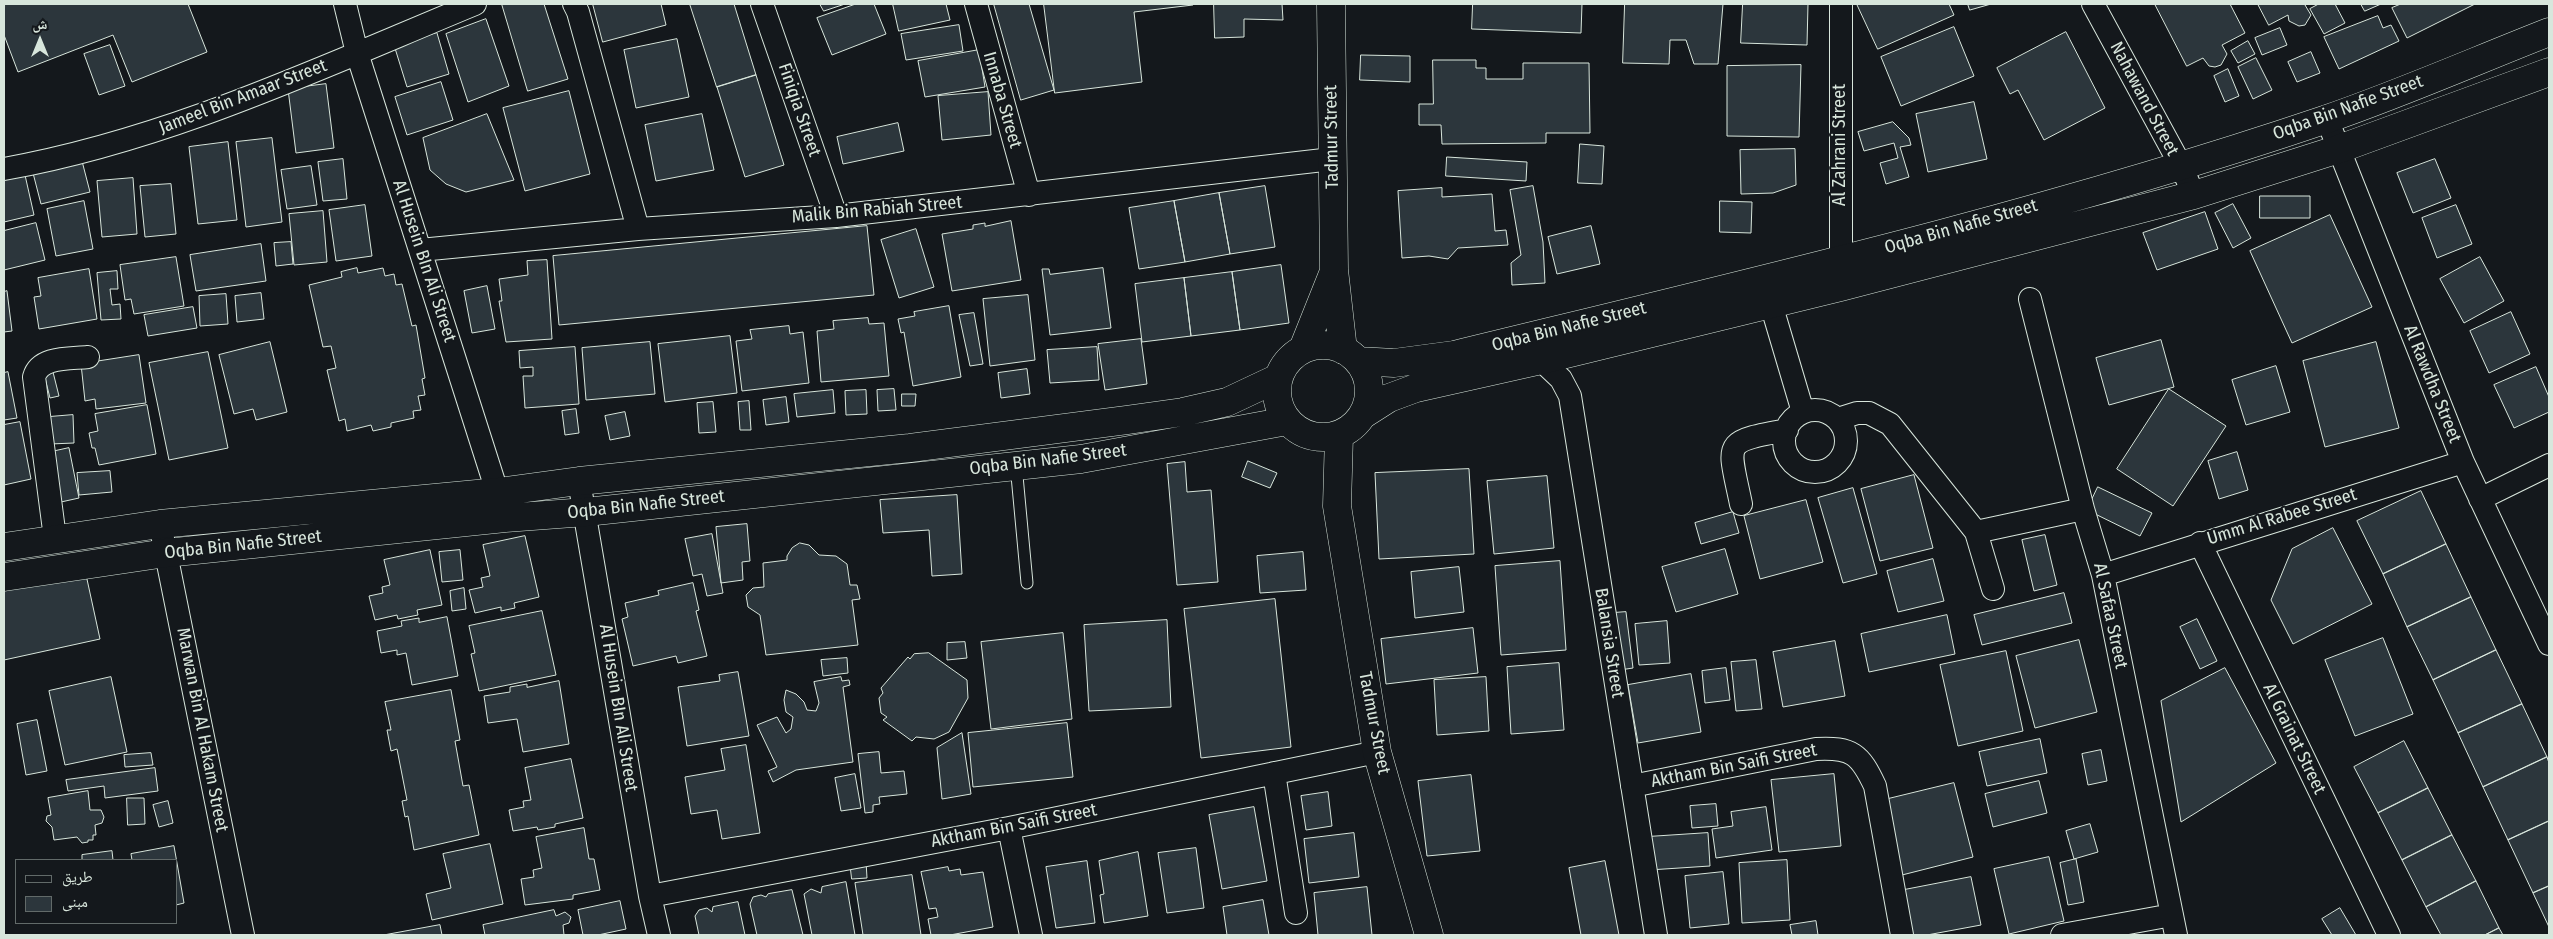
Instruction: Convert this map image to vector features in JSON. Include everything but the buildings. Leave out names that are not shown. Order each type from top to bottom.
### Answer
[{"type":"street","name":"Al Husein BIn Ali Street","points":[[345,4],[357,53],[505,518]]},
{"type":"street","name":"Jameel Bin Amaar Street","points":[[4,169],[60,159],[179,123],[475,4]]},
{"type":"street","points":[[574,4],[581,21],[638,229]]},
{"type":"street","name":"Finiqia Street","points":[[762,4],[836,216]]},
{"type":"street","name":"Innaba Street","points":[[976,4],[1029,195]]},
{"type":"street","name":"Tadmur Street","points":[[1331,4],[1334,270],[1350,355]]},
{"type":"street","name":"Al Zahrani Street","points":[[1841,4],[1841,274]]},
{"type":"street","name":"Nahawand Street","points":[[2093,4],[2194,195]]},
{"type":"street","name":"Oqba Bin Nafie Street","points":[[1364,414],[1389,398],[1416,388],[1541,360],[1770,304],[1841,274],[2327,119],[2549,32]]},
{"type":"street","name":"Oqba Bin Nafie Street","points":[[1350,355],[1394,363],[1454,355],[1841,274],[2194,195],[2339,149],[2549,72]]},
{"type":"street","name":"Al Rawdha Street","points":[[2327,119],[2463,462],[2549,644]]},
{"type":"street","name":"Malik Bin Rabiah Street","points":[[420,250],[638,229],[836,216],[1332,159]]},
{"type":"street","name":"Tadmur Street","points":[[1303,349],[1334,270]]},
{"type":"street","name":"Al Safaa Street","points":[[2030,299],[2083,509],[2103,574],[2174,925]]},
{"type":"street","points":[[1770,304],[1804,412]]},
{"type":"street","points":[[1323,345],[1350,355],[1366,373],[1369,386],[1364,414],[1349,430],[1330,437],[1311,436],[1298,430],[1286,421],[1279,408],[1276,393],[1278,378],[1287,361],[1303,349],[1323,345]]},
{"type":"street","points":[[55,538],[34,377],[36,371],[43,363],[88,357]]},
{"type":"street","name":"Balansia Street","points":[[1541,360],[1561,379],[1570,396],[1656,935]]},
{"type":"street","name":"Oqba Bin Nafie Street","points":[[4,547],[160,524],[498,492],[579,481],[910,448],[1174,413],[1227,402],[1278,378]]},
{"type":"street","points":[[1818,410],[1838,420],[1845,434],[1845,450],[1836,464],[1821,471],[1805,470],[1792,461],[1785,446],[1787,430],[1791,422],[1804,412],[1818,410]]},
{"type":"street","points":[[1838,420],[1857,413],[1869,413],[1890,424],[1976,532],[1993,589]]},
{"type":"street","name":"Oqba Bin Nafie Street","points":[[4,577],[166,553],[505,518],[586,512],[1081,459],[1286,421]]},
{"type":"street","points":[[1741,504],[1731,456],[1734,446],[1741,439],[1787,430]]},
{"type":"street","name":"Tadmur Street","points":[[1339,435],[1338,506],[1376,752],[1429,935]]},
{"type":"street","name":"Tadmur Street","points":[[1311,436],[1338,506]]},
{"type":"street","name":"Umm Al Rabee Street","points":[[2103,574],[2200,542],[2463,462]]},
{"type":"street","points":[[2480,499],[2549,465]]},
{"type":"street","name":"Al Husein BIn Ali Street","points":[[579,481],[586,512],[650,896],[659,935]]},
{"type":"street","points":[[1976,532],[2083,509]]},
{"type":"street","name":"Marwan Bin Al Hakam Street","points":[[160,524],[243,935]]},
{"type":"street","name":"Al Grainat Street","points":[[2200,542],[2389,935]]},
{"type":"street","name":"Aktham Bin Saifi Street","points":[[1632,786],[1816,749],[1835,748],[1853,752],[1866,767],[1875,786],[1902,935]]},
{"type":"street","name":"Aktham Bin Saifi Street","points":[[650,896],[1009,828],[1376,752]]},
{"type":"street","points":[[1274,773],[1296,913]]},
{"type":"street","points":[[1009,828],[1031,935]]},
{"type":"street","points":[[2062,935],[2174,925]]},
{"type":"lane","points":[[1016,465],[1027,583]]}]
